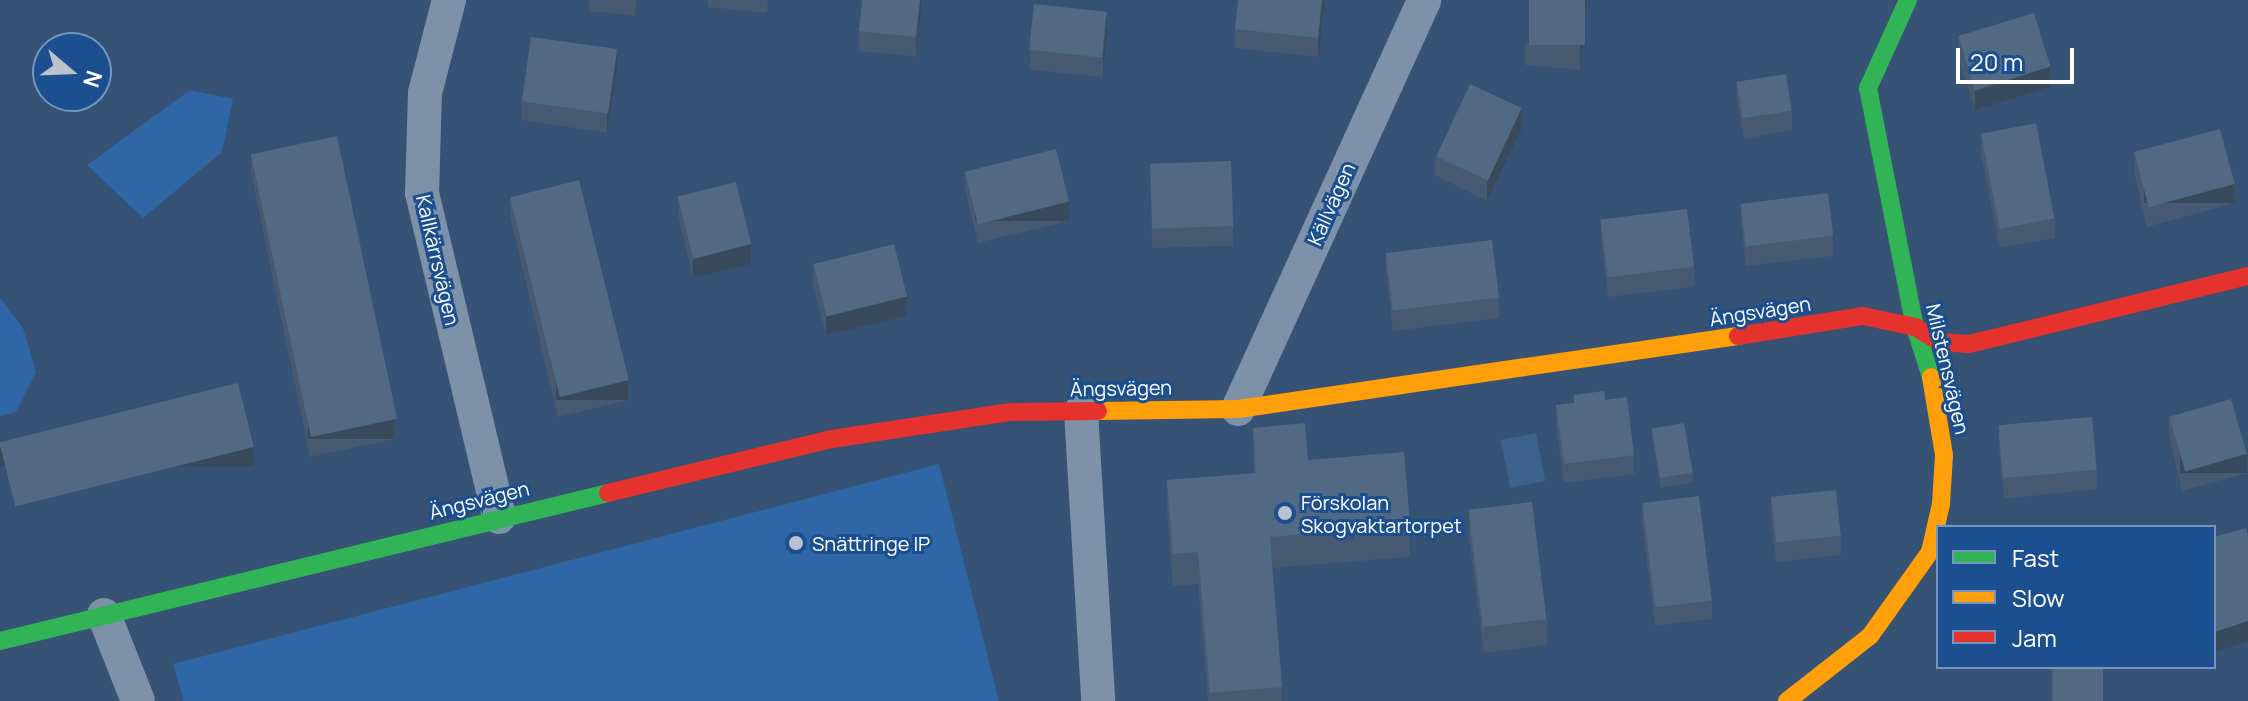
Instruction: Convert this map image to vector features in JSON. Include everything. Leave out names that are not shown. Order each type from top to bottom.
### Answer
[{"type":"street","name":"Kallkärrsvägen","points":[[449,0],[425,93],[422,193],[499,517]]},
{"type":"street","name":"Källvägen","points":[[1238,409],[1424,0]]},
{"type":"street","name":"Milstensvägen","points":[[1787,701],[1870,636],[1930,552],[1944,455],[1930,374],[1915,327],[1868,88],[1895,19],[1908,0]]},
{"type":"street","name":"Ängsvägen","points":[[0,641],[499,517],[832,439],[1011,412],[1238,409],[1575,363],[1863,316],[1915,327],[1940,342],[1969,344],[2248,276]]},
{"type":"street","points":[[1081,411],[1098,701]]},
{"type":"street","points":[[104,615],[138,701]]},
{"type":"shaded area","points":[[190,90],[233,99],[222,152],[143,218],[87,165]]},
{"type":"shaded area","points":[[0,298],[23,328],[36,372],[16,412],[0,416]]},
{"type":"shaded area","points":[[1536,433],[1545,481],[1510,488],[1501,440]]},
{"type":"shaded area","name":"Snättringe IP","points":[[939,464],[999,701],[184,701],[173,664]]},
{"type":"building","points":[[862,0],[920,0],[916,37],[859,31]]},
{"type":"building","points":[[1238,0],[1322,0],[1318,38],[1235,29]]},
{"type":"building","points":[[1529,0],[1585,0],[1585,45],[1529,45]]},
{"type":"building","points":[[1034,4],[1107,12],[1102,57],[1029,50]]},
{"type":"building","points":[[2034,13],[2050,67],[1975,90],[1958,36]]},
{"type":"building","points":[[531,37],[617,49],[608,113],[522,101]]},
{"type":"building","points":[[1786,74],[1792,111],[1742,118],[1737,82]]},
{"type":"building","points":[[1470,84],[1522,108],[1488,181],[1436,157]]},
{"type":"building","points":[[2036,123],[2055,218],[2000,229],[1981,134]]},
{"type":"building","points":[[2220,129],[2235,184],[2149,207],[2134,152]]},
{"type":"building","points":[[337,136],[397,419],[311,437],[251,154]]},
{"type":"building","points":[[1056,149],[1069,201],[978,224],[965,172]]},
{"type":"building","points":[[1231,161],[1233,226],[1152,229],[1150,164]]},
{"type":"building","points":[[579,180],[629,380],[560,397],[510,197]]},
{"type":"building","points":[[736,182],[751,244],[693,259],[678,197]]},
{"type":"building","points":[[1828,193],[1833,236],[1746,246],[1741,204]]},
{"type":"building","points":[[1687,209],[1694,267],[1608,277],[1601,220]]},
{"type":"building","points":[[1492,240],[1499,298],[1393,311],[1386,253]]},
{"type":"building","points":[[894,244],[907,296],[827,316],[813,264]]},
{"type":"building","points":[[238,383],[254,447],[15,507],[0,442]]},
{"type":"building","points":[[1604,391],[1605,400],[1627,397],[1634,455],[1564,464],[1556,405],[1574,403],[1574,395]]},
{"type":"building","points":[[2231,399],[2247,454],[2185,471],[2169,417]]},
{"type":"building","points":[[2092,417],[2097,470],[2003,478],[1998,425]]},
{"type":"building","points":[[1305,423],[1308,460],[1404,452],[1410,525],[1270,537],[1282,687],[1210,693],[1198,552],[1173,554],[1167,480],[1256,473],[1253,428]]},
{"type":"building","points":[[1684,423],[1693,472],[1660,478],[1652,429]]},
{"type":"building","points":[[1836,490],[1841,536],[1776,543],[1771,497]]},
{"type":"building","points":[[1699,496],[1712,600],[1655,607],[1642,503]]},
{"type":"building","points":[[1532,502],[1546,619],[1483,627],[1468,510]]},
{"type":"building","points":[[2246,528],[2248,536],[2248,621],[2216,632],[2216,536]]},
{"type":"building","points":[[2053,669],[2103,669],[2103,701],[2053,701]]},
{"type":"traffic: fast","points":[[1908,0],[1868,88],[1915,327],[1931,377]]},
{"type":"traffic: fast","points":[[0,641],[608,493]]},
{"type":"traffic: slow","points":[[1098,411],[1238,409],[1738,336]]},
{"type":"traffic: slow","points":[[1931,377],[1944,455],[1941,504],[1936,525]]},
{"type":"traffic: slow","points":[[1787,701],[1870,636],[1930,552],[1936,526]]},
{"type":"traffic: jam","points":[[1738,336],[1863,316],[1915,327],[1940,342],[1969,344],[2248,276]]},
{"type":"traffic: jam","points":[[608,493],[832,439],[1011,412],[1098,411]]},
{"type":"place","name":"Förskolan Skogvaktartorpet","points":[[1285,513]]},
{"type":"place","name":"Snättringe IP","points":[[796,543]]}]
